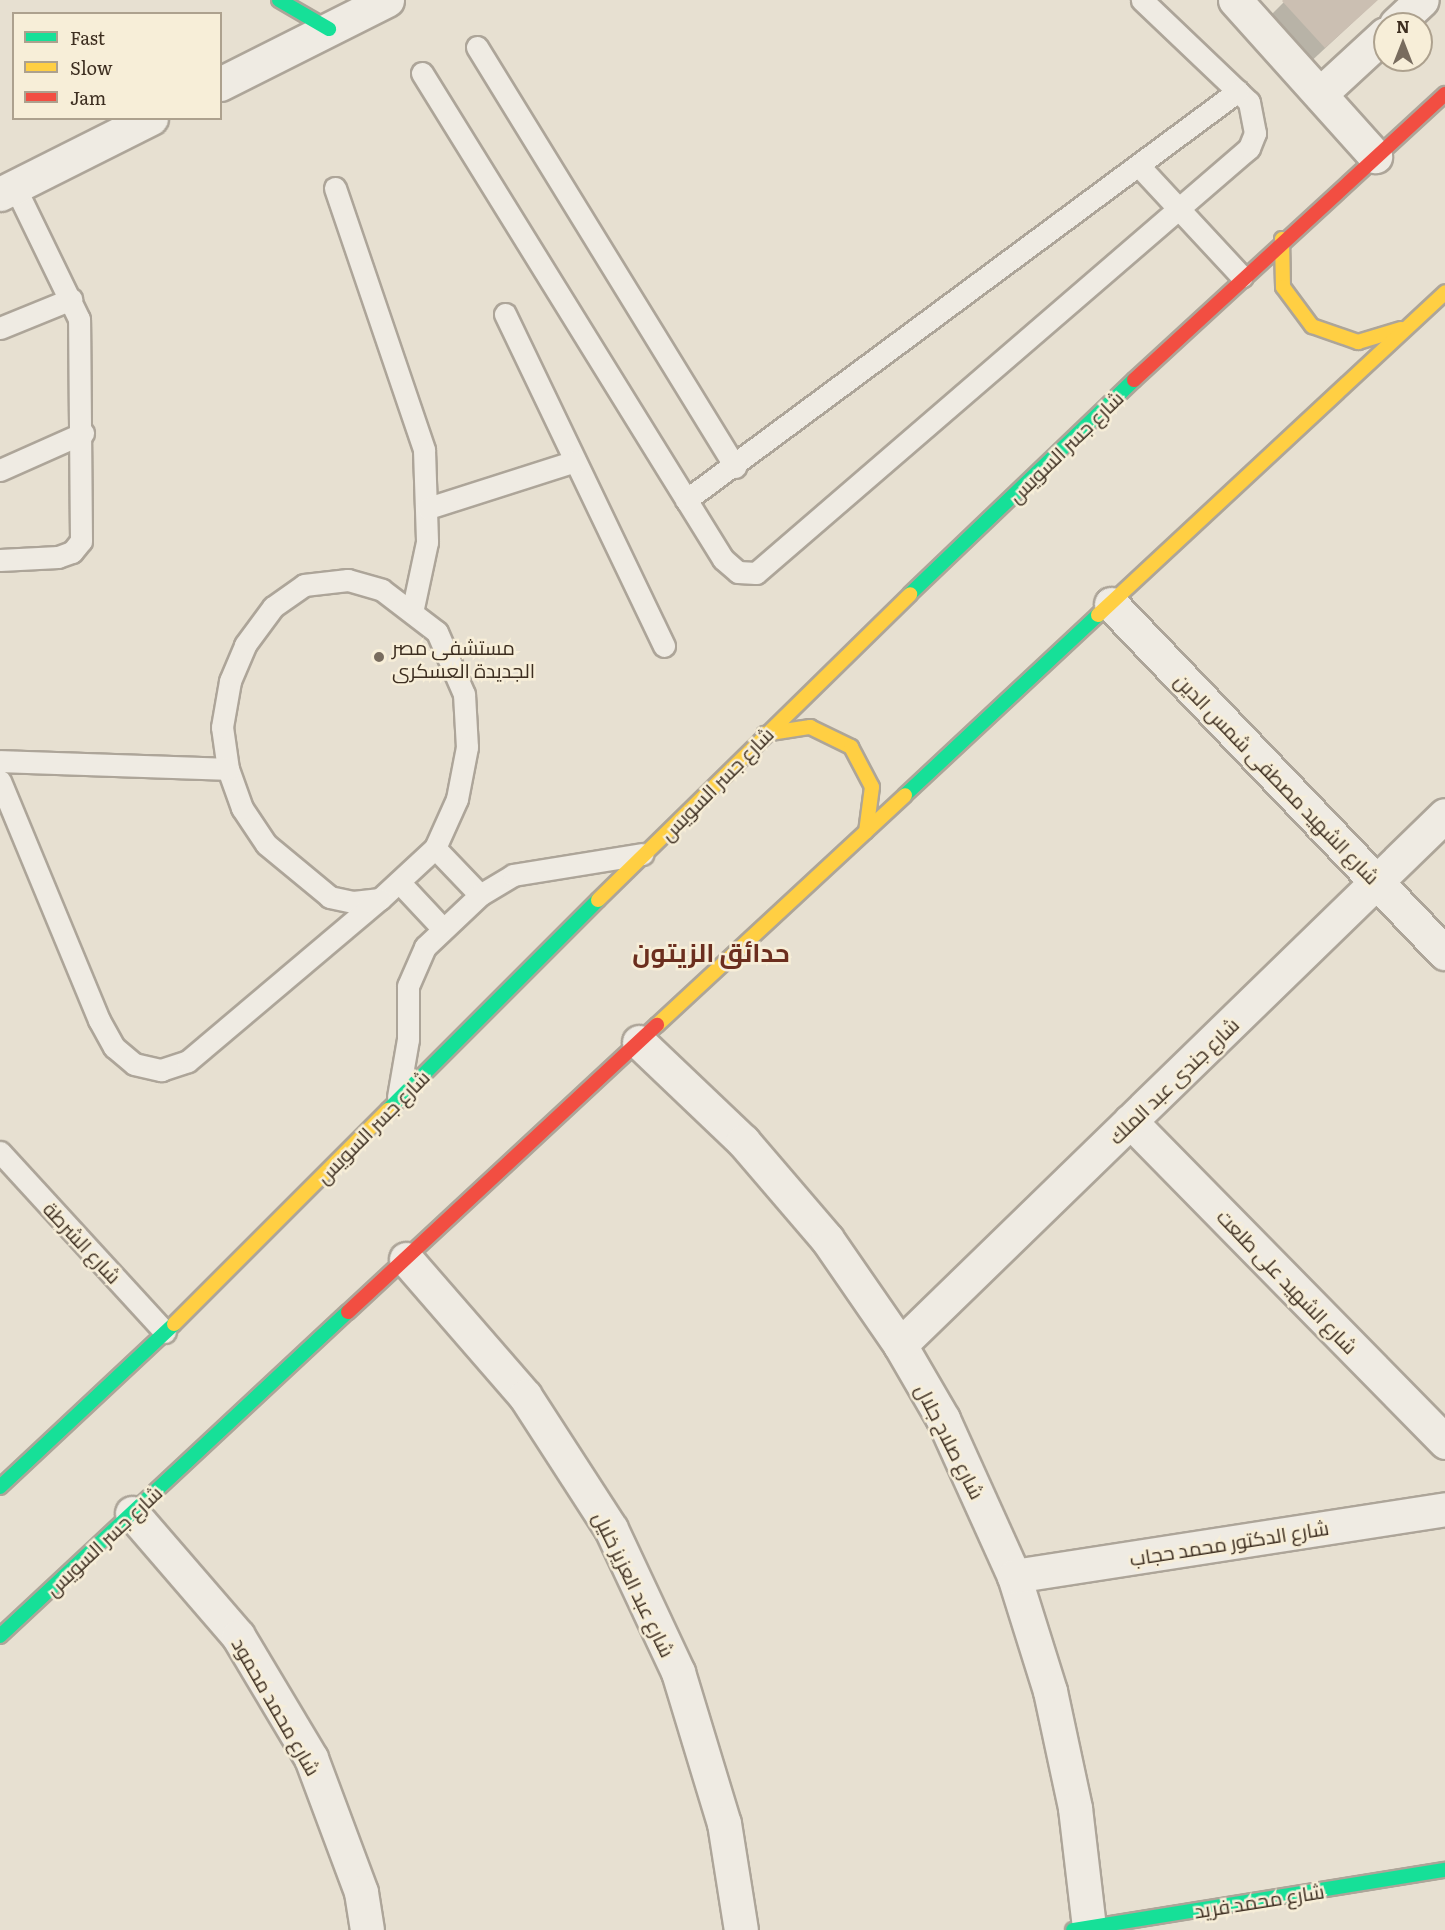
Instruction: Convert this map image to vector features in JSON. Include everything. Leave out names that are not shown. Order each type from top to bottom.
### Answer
[{"type":"main road","points":[[279,0],[329,29]]},
{"type":"main road","name":"شارع جسر السويس","points":[[0,1487],[165,1332],[765,734],[1282,239],[1445,93]]},
{"type":"main road","points":[[1282,239],[1283,287],[1312,326],[1359,342],[1406,328]]},
{"type":"main road","name":"شارع جسر السويس","points":[[0,1636],[1445,292]]},
{"type":"main road","points":[[765,734],[810,727],[851,747],[872,787],[866,832]]},
{"type":"main road","name":"شارع محمد فريد","points":[[1081,1929],[1445,1869]]},
{"type":"street","points":[[222,83],[387,0]]},
{"type":"street","points":[[1235,0],[1375,156]]},
{"type":"street","points":[[1409,12],[1422,0]]},
{"type":"street","points":[[1320,94],[1373,45]]},
{"type":"street","points":[[8,190],[147,120]]},
{"type":"street","name":"شارع الشهيد مصطفى شمس الدين","points":[[1111,604],[1445,953]]},
{"type":"street","name":"شارع جندى عبد الملك","points":[[900,1345],[1445,815]]},
{"type":"street","name":"شارع صلاح جلال","points":[[639,1042],[758,1159],[827,1239],[900,1345],[944,1419],[1014,1576],[1053,1702],[1075,1808],[1081,1929]]},
{"type":"street","name":"شارع الشهيد على طلعت","points":[[1131,1121],[1445,1442]]},
{"type":"street","name":"شارع عبد العزيز خليل","points":[[406,1259],[525,1396],[611,1529],[678,1672],[724,1823],[741,1930]]},
{"type":"street","name":"شارع الدكتور محمد حجاب","points":[[1014,1576],[1445,1509]]},
{"type":"street","name":"شارع محمد محمود","points":[[132,1513],[238,1636],[311,1758],[361,1892],[367,1930]]},
{"type":"lane","points":[[422,73],[723,559],[738,572],[756,573],[772,564],[1249,148],[1255,117],[1238,91],[1142,0]]},
{"type":"lane","points":[[477,46],[735,468]]},
{"type":"lane","points":[[686,500],[735,468],[1238,91]]},
{"type":"lane","points":[[1139,166],[1242,277]]},
{"type":"lane","points":[[335,188],[409,393],[424,450],[428,508],[412,608]]},
{"type":"lane","points":[[0,560],[58,557],[72,552],[81,541],[82,340],[71,300],[8,190]]},
{"type":"lane","points":[[0,328],[71,300]]},
{"type":"lane","points":[[505,314],[664,646]]},
{"type":"lane","points":[[0,470],[83,433]]},
{"type":"lane","points":[[428,508],[575,461]]},
{"type":"lane","points":[[0,781],[99,1020],[114,1047],[134,1064],[161,1070],[188,1061],[400,883],[435,848],[457,799],[467,747],[464,694],[437,632],[412,608],[382,590],[348,580],[304,585],[273,607],[245,645],[230,681],[222,727],[228,770],[242,808],[266,844],[296,872],[330,897],[353,902],[380,899]]},
{"type":"lane","points":[[0,761],[228,770]]},
{"type":"lane","points":[[435,848],[480,895]]},
{"type":"lane","points":[[397,1101],[413,965],[443,929],[480,895],[513,875],[646,853]]},
{"type":"lane","points":[[400,883],[443,929]]},
{"type":"lane","name":"شارع الشرطة","points":[[0,1152],[165,1332]]},
{"type":"building","points":[[1283,0],[1378,0],[1325,48],[1282,1]]},
{"type":"traffic: fast","points":[[279,0],[329,29]]},
{"type":"traffic: fast","points":[[910,594],[1134,380]]},
{"type":"traffic: fast","points":[[905,795],[1098,615]]},
{"type":"traffic: fast","points":[[388,1110],[598,900]]},
{"type":"traffic: fast","points":[[0,1636],[348,1312]]},
{"type":"traffic: fast","points":[[0,1487],[174,1324]]},
{"type":"traffic: fast","points":[[1073,1930],[1445,1870]]},
{"type":"traffic: slow","points":[[1282,239],[1283,287],[1312,326],[1358,342],[1401,329]]},
{"type":"traffic: slow","points":[[1098,615],[1445,292]]},
{"type":"traffic: slow","points":[[598,900],[910,594]]},
{"type":"traffic: slow","points":[[764,734],[810,727],[851,747],[872,787],[866,832]]},
{"type":"traffic: slow","points":[[657,1025],[905,795]]},
{"type":"traffic: slow","points":[[174,1324],[388,1110]]},
{"type":"traffic: jam","points":[[1134,380],[1445,94]]},
{"type":"traffic: jam","points":[[348,1312],[657,1025]]},
{"type":"place","name":"مستشفى مصر الجديدة العسكرى","points":[[379,657]]},
{"type":"district","name":"حدائق الزيتون","points":[[711,951]]}]
